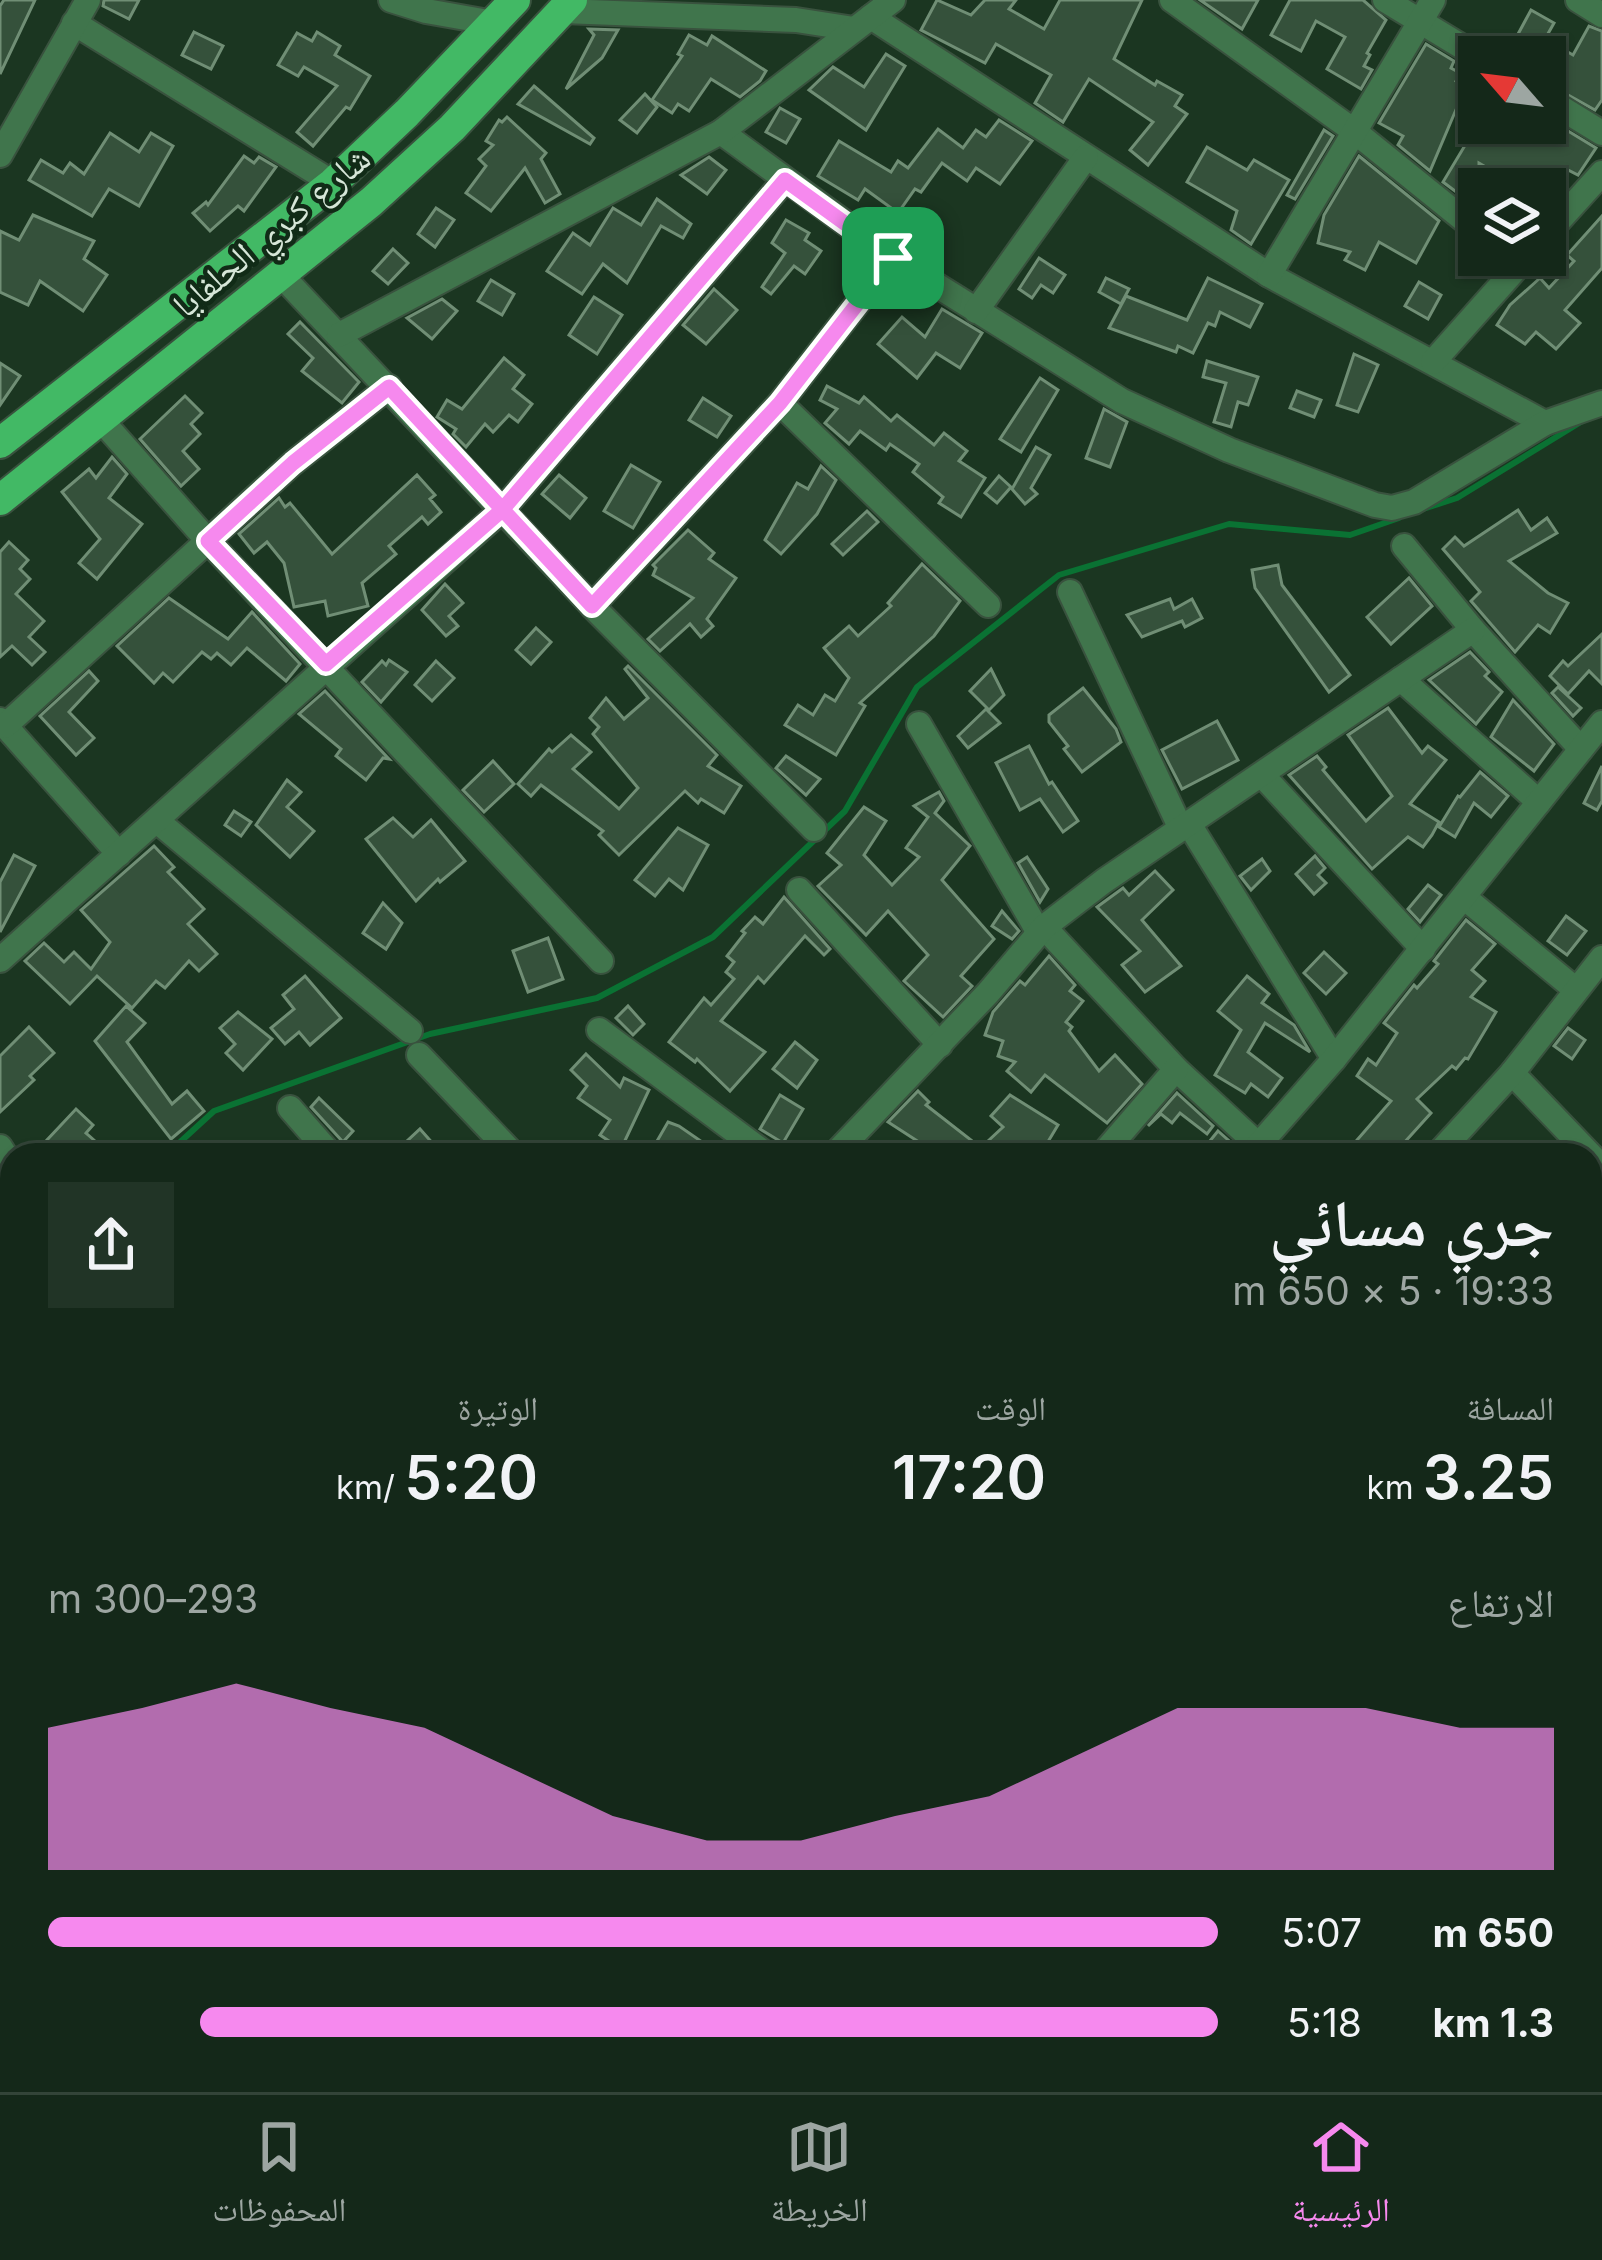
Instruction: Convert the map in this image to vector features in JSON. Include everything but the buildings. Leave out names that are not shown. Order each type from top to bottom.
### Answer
[{"type":"main road","name":"شارع كبري الحلفايا","points":[[0,500],[370,202],[434,144],[568,5]]},
{"type":"main road","points":[[0,443],[339,177],[505,11]]},
{"type":"main road","points":[[407,113],[434,144]]},
{"type":"main road","points":[[339,177],[370,202]]},
{"type":"street","points":[[0,155],[88,0]]},
{"type":"street","points":[[391,0],[505,11]]},
{"type":"street","points":[[339,335],[721,131],[893,0]]},
{"type":"street","points":[[1172,0],[1354,131],[1458,215]]},
{"type":"street","points":[[1385,0],[1427,10],[1458,38]]},
{"type":"street","points":[[1578,0],[1602,15]]},
{"type":"street","points":[[568,5],[801,10],[862,22],[1086,157],[1269,275],[1545,423]]},
{"type":"street","points":[[1269,275],[1427,10]]},
{"type":"street","points":[[74,23],[339,177]]},
{"type":"street","points":[[0,98],[23,112]]},
{"type":"street","points":[[1566,111],[1602,133]]},
{"type":"street","points":[[721,131],[893,258],[1122,401],[1229,450],[1375,505],[1392,508],[1414,502],[1545,423],[1602,403]]},
{"type":"street","points":[[976,310],[1086,157]]},
{"type":"street","points":[[1566,213],[1602,173]]},
{"type":"street","points":[[0,960],[502,510],[785,180]]},
{"type":"street","points":[[592,606],[780,403],[893,258]]},
{"type":"street","points":[[282,276],[592,606],[814,829]]},
{"type":"street","points":[[1433,362],[1503,276]]},
{"type":"street","points":[[119,854],[2,723],[293,463],[389,387]]},
{"type":"street","points":[[780,403],[988,605]]},
{"type":"street","points":[[102,422],[602,961]]},
{"type":"street","points":[[1404,546],[1581,749]]},
{"type":"street","points":[[1070,592],[1185,827],[1334,1060]]},
{"type":"street","points":[[846,1143],[1042,930],[1104,880],[1473,630]]},
{"type":"street","points":[[1401,679],[1539,802]]},
{"type":"street","points":[[919,724],[1042,930],[1250,1143]]},
{"type":"street","points":[[1266,1143],[1602,724]]},
{"type":"street","points":[[1263,776],[1423,949]]},
{"type":"street","points":[[158,821],[414,1043],[503,1143]]},
{"type":"street","points":[[799,890],[940,1045]]},
{"type":"street","points":[[1465,898],[1575,989]]},
{"type":"street","points":[[1448,1143],[1512,1073],[1602,958]]},
{"type":"street","points":[[599,1030],[751,1143]]},
{"type":"street","points":[[1112,1143],[1176,1070]]},
{"type":"street","points":[[1512,1073],[1579,1143]]},
{"type":"street","points":[[290,1108],[321,1143]]},
{"type":"waterway","points":[[1423,509],[1457,498],[1584,420]]},
{"type":"waterway","points":[[179,1143],[214,1111],[430,1034],[597,998],[713,937],[845,811],[917,687],[1059,575],[1229,524],[1350,535],[1399,518]]},
{"type":"route","points":[[893,258],[780,403],[592,606],[502,510],[389,387],[293,463],[208,541],[326,664],[502,510],[785,180],[893,258]]}]
